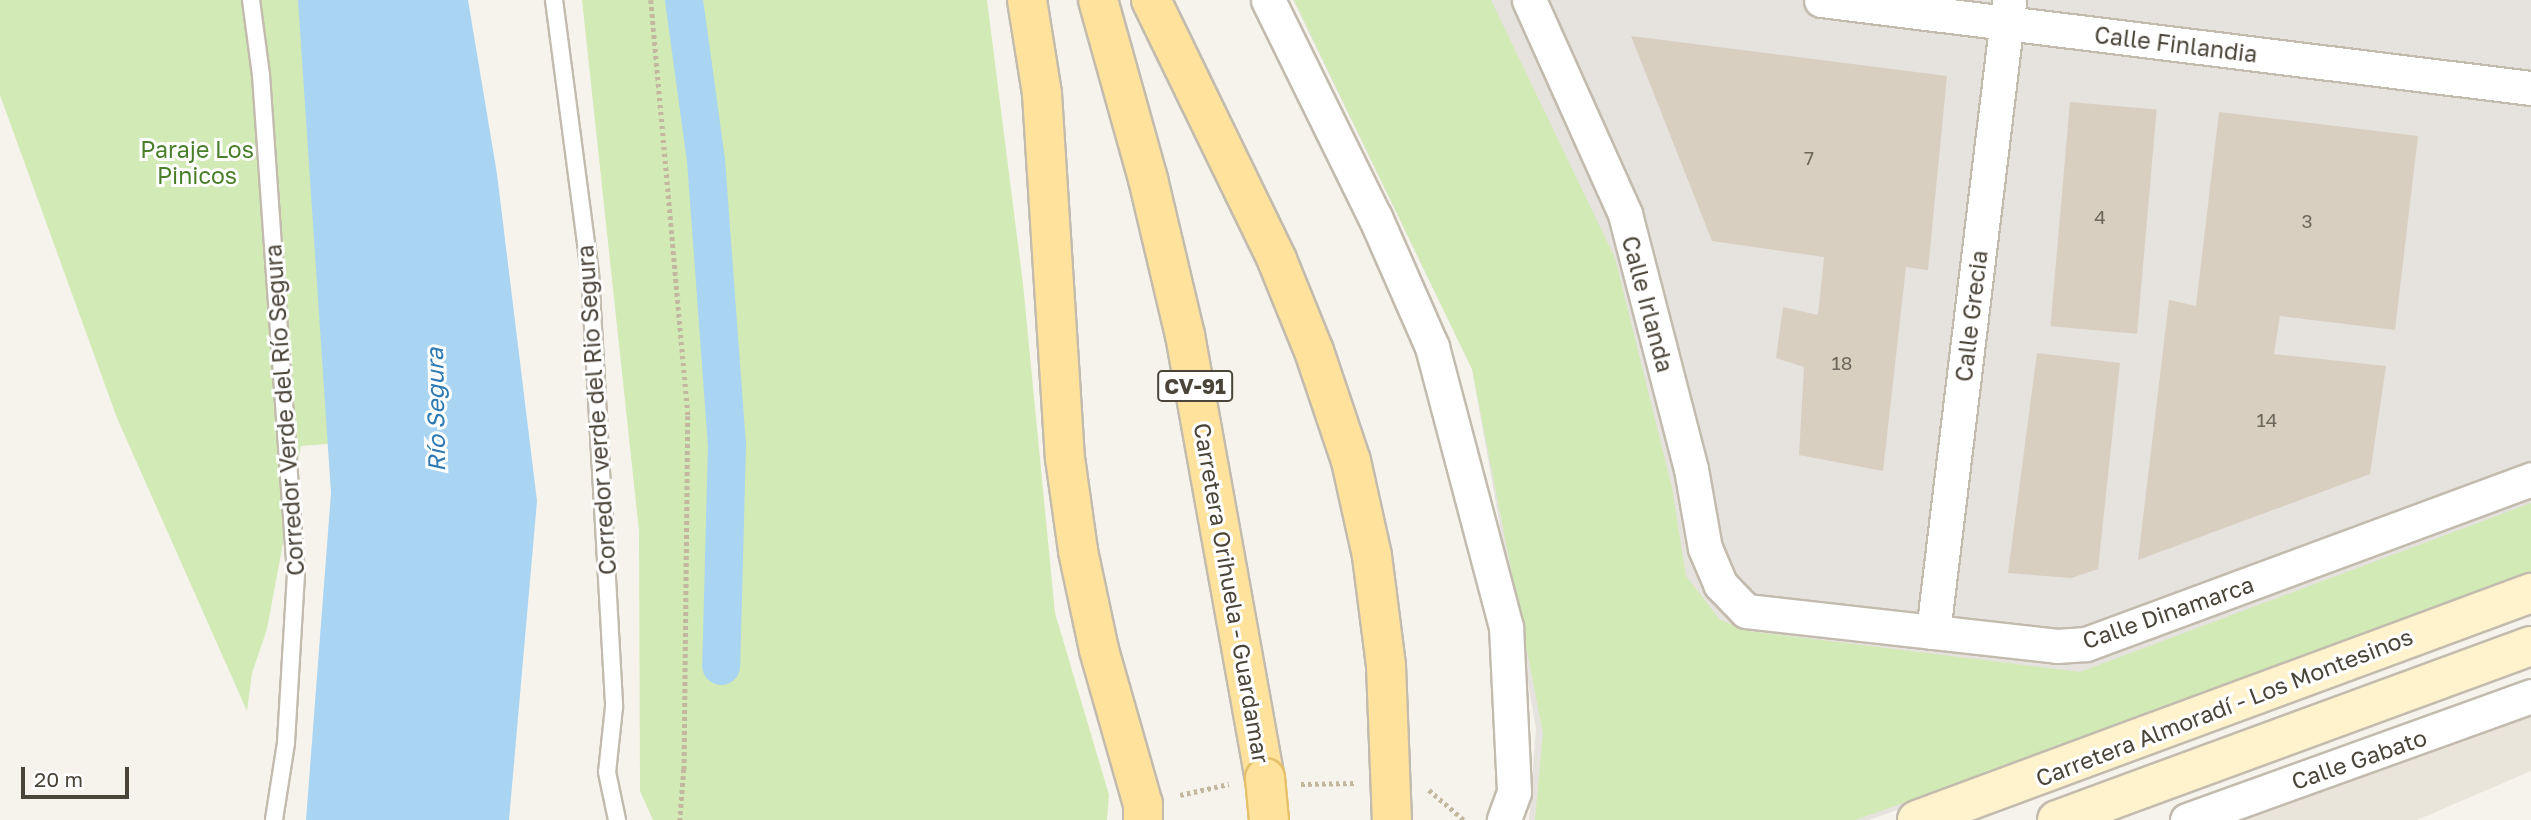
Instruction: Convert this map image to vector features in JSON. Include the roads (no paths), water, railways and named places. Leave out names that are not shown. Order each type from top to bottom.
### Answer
[{"type":"main road","points":[[1027,0],[1042,94],[1065,458],[1078,551],[1099,650],[1143,804],[1143,820]]},
{"type":"main road","name":"Carretera Orihuela - Guardamar","points":[[1098,0],[1148,178],[1185,335],[1265,778],[1269,820]]},
{"type":"main road","points":[[1151,0],[1277,260],[1314,351],[1351,461],[1372,556],[1387,666],[1392,820]]},
{"type":"main road","name":"Carretera Almoradí - Los Montesinos","points":[[1917,820],[2531,593]]},
{"type":"main road","name":"Carretera Almoradí - Los Montesinos","points":[[2057,820],[2531,646]]},
{"type":"street","points":[[1268,0],[1375,217],[1432,347],[1506,627],[1514,792],[1504,820]]},
{"type":"street","name":"Calle Irlanda","points":[[1529,0],[1625,214],[1691,469],[1704,548],[1720,584],[1746,611]]},
{"type":"street","name":"Calle Finlandia","points":[[1821,0],[2008,11],[2531,88]]},
{"type":"street","name":"Calle Grecia","points":[[1933,632],[2008,11]]},
{"type":"street","name":"Calle Dinamarca","points":[[1746,611],[2057,646],[2086,644],[2531,478]]},
{"type":"street","name":"Calle Gabato","points":[[2187,820],[2531,696]]},
{"type":"lane","name":"Corredor Verde del Río Segura","points":[[251,0],[261,75],[296,574],[286,743],[274,820]]},
{"type":"lane","name":"Corredor verde del Rio Segura","points":[[554,0],[590,274],[614,706],[607,772],[617,820]]},
{"type":"water","name":"Río Segura","points":[[298,0],[468,0],[497,174],[537,501],[509,820],[306,820],[331,493]]},
{"type":"waterway","points":[[684,0],[706,160],[727,444],[721,666]]},
{"type":"park label","name":"Paraje Los Pinicos","points":[[197,162]]}]
